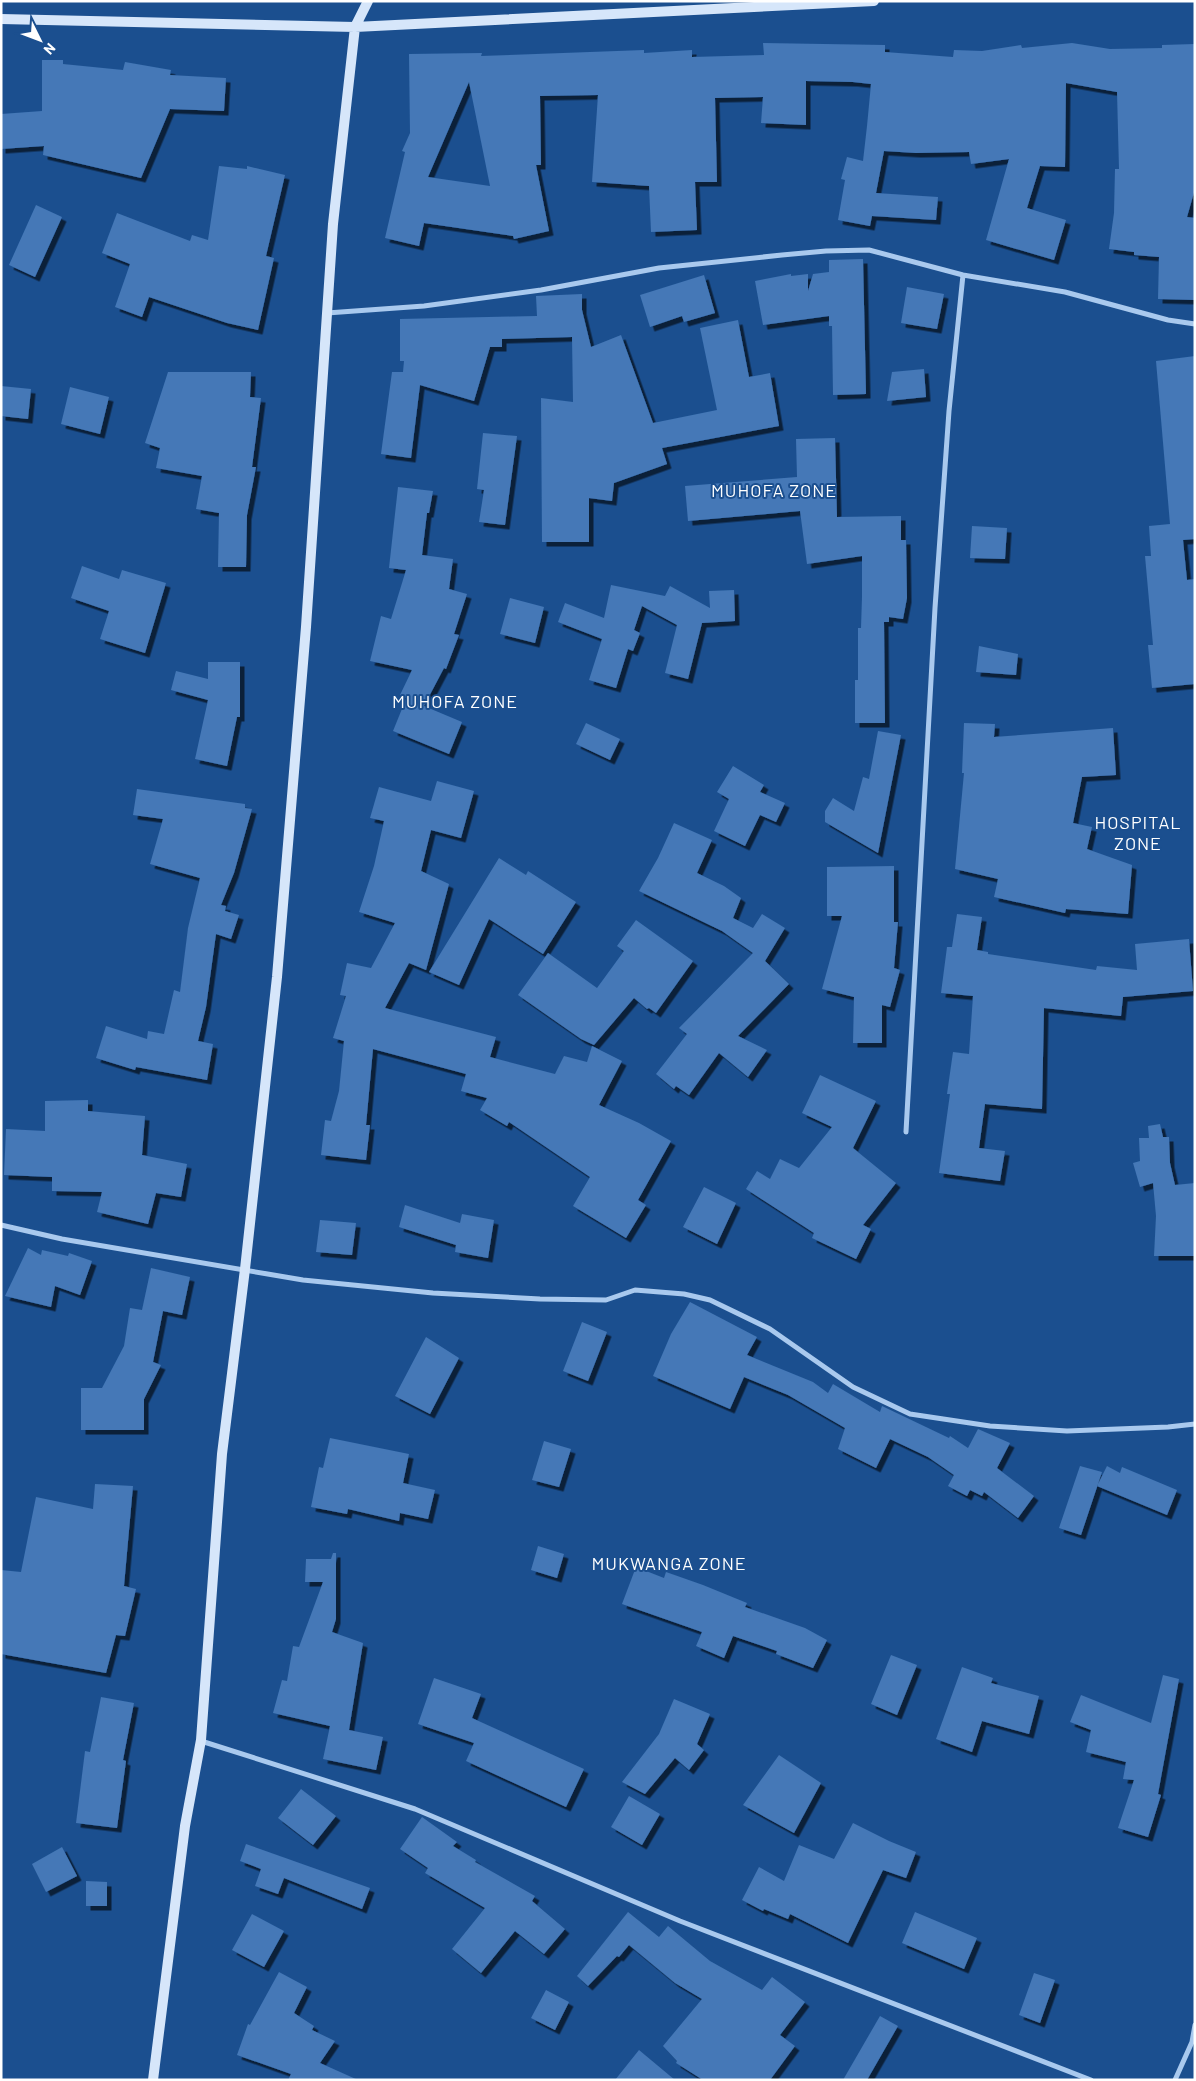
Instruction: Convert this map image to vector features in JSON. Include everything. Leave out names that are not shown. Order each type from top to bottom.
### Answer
[{"type":"main road","points":[[152,2080],[185,1826],[201,1740],[222,1454],[245,1269],[277,977],[306,626],[333,224],[355,27],[368,1]]},
{"type":"main road","points":[[1,19],[355,27],[874,1]]},
{"type":"street","points":[[327,313],[424,306],[541,290],[659,268],[826,251],[869,250],[963,275],[1065,292],[1168,320],[1195,324]]},
{"type":"street","points":[[906,1132],[935,608],[949,411],[963,275]]},
{"type":"street","points":[[1,1225],[62,1239],[303,1280],[433,1294],[540,1300],[606,1300],[635,1290],[684,1294],[710,1300],[770,1329],[853,1387],[910,1414],[990,1426],[1067,1431],[1168,1427],[1195,1424]]},
{"type":"street","points":[[201,1740],[415,1808],[680,1921],[1091,2080]]},
{"type":"street","points":[[1175,2080],[1193,2042],[1195,2025]]},
{"type":"building","points":[[763,43],[885,45],[885,52],[953,57],[954,50],[982,51],[1021,45],[1022,48],[1072,43],[1110,49],[1162,48],[1162,45],[1195,44],[1195,189],[1187,217],[1195,218],[1195,300],[1158,299],[1159,257],[1134,255],[1134,252],[1109,249],[1114,213],[1115,169],[1119,169],[1117,92],[1066,83],[1065,167],[1040,166],[1027,208],[1066,220],[1054,260],[986,240],[1009,159],[971,164],[969,152],[916,153],[884,151],[876,193],[938,197],[936,220],[872,216],[870,226],[838,220],[845,180],[841,179],[847,157],[863,161],[867,126],[871,84],[853,82],[806,81],[806,125],[761,123],[763,97],[715,98],[717,182],[695,182],[697,230],[651,232],[649,186],[592,182],[598,95],[540,96],[541,165],[536,165],[549,231],[514,239],[513,236],[424,223],[419,246],[385,238],[405,152],[402,151],[410,133],[409,54],[482,53],[481,56],[644,50],[644,53],[692,50],[692,57],[764,55]],"holes":[[[469,82],[490,186],[428,177]]]},
{"type":"building","points":[[42,60],[63,60],[63,64],[123,70],[125,62],[171,70],[170,75],[226,78],[224,111],[170,109],[141,178],[43,155],[44,146],[1,149],[1,114],[42,111]]},
{"type":"building","points":[[219,166],[247,169],[247,166],[285,175],[266,256],[274,258],[258,330],[227,323],[149,297],[142,317],[115,307],[130,264],[102,253],[117,213],[190,241],[192,235],[208,240]]},
{"type":"building","points":[[36,205],[62,217],[35,277],[9,265]]},
{"type":"building","points":[[863,259],[866,394],[833,395],[832,326],[829,326],[829,316],[763,325],[755,281],[791,274],[791,276],[808,274],[808,291],[813,274],[829,272],[829,260]]},
{"type":"building","points":[[704,275],[715,313],[684,322],[682,316],[650,327],[640,295]]},
{"type":"building","points":[[907,287],[944,294],[937,329],[901,323]]},
{"type":"building","points":[[582,294],[582,310],[591,347],[621,335],[653,423],[717,410],[700,328],[738,320],[749,377],[770,373],[779,426],[662,448],[667,464],[614,483],[612,501],[589,498],[589,542],[542,542],[541,398],[573,402],[572,337],[502,339],[502,347],[490,347],[474,401],[420,385],[411,458],[381,454],[392,372],[403,372],[404,361],[400,361],[400,319],[537,316],[536,296]]},
{"type":"building","points":[[1195,356],[1195,539],[1183,540],[1187,580],[1195,579],[1195,684],[1152,688],[1148,645],[1153,645],[1145,556],[1151,556],[1149,526],[1170,524],[1156,361]]},
{"type":"building","points":[[924,369],[926,397],[887,401],[892,372]]},
{"type":"building","points":[[168,372],[251,372],[250,397],[261,398],[252,467],[256,467],[247,515],[246,567],[218,567],[219,513],[196,509],[202,476],[156,468],[160,448],[145,443]]},
{"type":"building","points":[[1,386],[31,389],[28,419],[1,416]]},
{"type":"building","points":[[70,387],[109,397],[100,434],[61,424]]},
{"type":"building","points":[[483,433],[517,436],[505,525],[479,522],[484,490],[477,489]]},
{"type":"building","points":[[835,438],[837,517],[901,516],[901,540],[906,540],[907,598],[903,619],[889,617],[889,622],[884,622],[885,723],[855,723],[855,680],[858,680],[858,628],[861,628],[862,556],[807,564],[800,511],[688,521],[685,486],[797,477],[796,439]]},
{"type":"building","points":[[398,487],[433,491],[429,513],[427,513],[422,555],[453,559],[449,589],[467,594],[454,634],[459,635],[446,669],[444,668],[424,706],[462,722],[449,754],[393,731],[406,699],[408,699],[400,695],[412,670],[370,661],[381,616],[391,619],[406,570],[389,568]]},
{"type":"building","points":[[972,526],[1007,528],[1005,559],[970,558]]},
{"type":"building","points":[[82,566],[119,579],[122,570],[166,583],[145,653],[100,639],[109,611],[71,598]]},
{"type":"building","points":[[611,585],[665,596],[670,586],[710,608],[709,591],[734,590],[735,621],[702,623],[688,679],[665,673],[677,625],[642,606],[634,630],[640,633],[633,651],[628,649],[616,688],[589,680],[602,639],[558,622],[565,603],[604,618]]},
{"type":"building","points":[[510,598],[544,607],[535,643],[500,634]]},
{"type":"building","points":[[979,646],[1018,654],[1016,675],[976,672]]},
{"type":"building","points":[[208,662],[240,662],[240,717],[237,717],[227,766],[195,759],[208,700],[171,690],[176,671],[208,679]]},
{"type":"building","points":[[586,723],[620,739],[610,760],[576,744]]},
{"type":"building","points":[[964,723],[995,724],[994,737],[1113,728],[1116,775],[1082,777],[1073,823],[1092,827],[1087,849],[1132,865],[1128,914],[1066,909],[1065,913],[994,897],[998,879],[955,869],[964,773],[962,773]]},
{"type":"building","points":[[878,731],[901,735],[878,853],[825,822],[825,811],[833,798],[854,811],[863,777],[869,779]]},
{"type":"building","points":[[733,766],[764,785],[760,792],[785,803],[776,822],[760,815],[745,846],[714,831],[729,799],[717,792]]},
{"type":"building","points":[[437,781],[474,791],[461,838],[431,830],[421,871],[449,884],[426,970],[409,963],[385,1008],[496,1037],[490,1057],[555,1074],[564,1056],[587,1062],[592,1046],[622,1061],[599,1105],[639,1123],[671,1141],[638,1200],[646,1205],[626,1238],[573,1206],[590,1177],[509,1122],[507,1126],[480,1110],[487,1098],[461,1091],[466,1074],[373,1049],[366,1125],[370,1125],[366,1160],[321,1155],[325,1120],[331,1121],[339,1091],[344,1041],[333,1038],[346,996],[340,995],[347,963],[371,968],[395,923],[359,912],[374,866],[384,821],[370,818],[379,787],[431,801]]},
{"type":"building","points":[[137,789],[245,804],[245,808],[252,809],[234,873],[221,905],[226,906],[225,911],[239,915],[231,939],[216,934],[206,1007],[198,1041],[213,1044],[207,1080],[136,1067],[135,1070],[96,1058],[106,1026],[147,1039],[148,1031],[164,1034],[174,990],[180,992],[188,928],[200,878],[150,864],[163,819],[133,815]]},
{"type":"building","points":[[674,823],[712,840],[697,873],[724,886],[741,898],[733,918],[753,928],[762,914],[785,928],[765,961],[789,984],[738,1036],[767,1050],[748,1077],[719,1053],[689,1095],[676,1086],[674,1089],[656,1074],[687,1034],[679,1028],[753,953],[722,931],[639,891],[658,858]]},
{"type":"building","points":[[499,858],[526,875],[528,871],[576,902],[543,954],[489,919],[459,985],[429,972]]},
{"type":"building","points":[[894,866],[894,922],[898,922],[894,968],[900,970],[890,1007],[882,1005],[882,1043],[853,1043],[854,997],[822,989],[842,916],[827,916],[827,867]]},
{"type":"building","points":[[957,914],[982,917],[977,950],[988,952],[988,954],[1096,970],[1097,966],[1137,970],[1135,944],[1189,939],[1193,991],[1123,997],[1121,1016],[1044,1008],[1042,1109],[985,1104],[979,1148],[1005,1151],[1000,1181],[939,1173],[950,1094],[947,1094],[953,1052],[969,1054],[973,996],[941,993],[947,947],[952,947]]},
{"type":"building","points":[[636,920],[693,961],[656,1013],[649,1008],[647,1009],[634,998],[594,1045],[581,1039],[518,995],[548,953],[597,988],[624,951],[617,946]]},
{"type":"building","points":[[820,1075],[876,1101],[853,1148],[896,1183],[863,1225],[871,1229],[856,1259],[812,1238],[814,1233],[746,1189],[757,1171],[770,1179],[780,1159],[799,1168],[832,1127],[802,1113]]},
{"type":"building","points":[[88,1100],[88,1111],[145,1116],[142,1155],[187,1164],[181,1197],[156,1193],[148,1224],[97,1212],[102,1192],[52,1191],[52,1177],[4,1175],[6,1129],[45,1131],[45,1101]]},
{"type":"building","points":[[1160,1124],[1163,1137],[1169,1137],[1170,1163],[1175,1185],[1195,1183],[1195,1256],[1154,1256],[1156,1216],[1153,1183],[1140,1187],[1133,1163],[1140,1161],[1139,1138],[1149,1138],[1148,1126]]},
{"type":"building","points":[[704,1187],[736,1203],[717,1244],[683,1227]]},
{"type":"building","points":[[405,1205],[460,1223],[462,1214],[494,1220],[488,1258],[455,1252],[456,1245],[399,1227]]},
{"type":"building","points":[[320,1220],[356,1223],[352,1255],[316,1252]]},
{"type":"building","points":[[28,1248],[41,1255],[42,1250],[68,1256],[69,1253],[92,1261],[80,1295],[55,1286],[51,1307],[5,1296]]},
{"type":"building","points":[[151,1268],[190,1277],[182,1315],[163,1311],[153,1362],[161,1365],[144,1399],[144,1430],[81,1430],[81,1388],[102,1388],[124,1346],[130,1308],[142,1310]]},
{"type":"building","points":[[690,1302],[757,1337],[747,1355],[813,1382],[828,1393],[833,1384],[880,1412],[882,1406],[949,1438],[950,1436],[968,1448],[978,1429],[1010,1443],[997,1468],[1034,1496],[1018,1518],[984,1492],[982,1496],[970,1490],[967,1496],[948,1486],[954,1475],[928,1457],[890,1439],[876,1468],[838,1449],[845,1428],[788,1395],[744,1377],[730,1409],[653,1376],[671,1334]]},
{"type":"building","points":[[582,1322],[607,1332],[588,1381],[563,1371]]},
{"type":"building","points":[[426,1337],[459,1358],[430,1414],[395,1396]]},
{"type":"building","points":[[330,1438],[409,1454],[403,1483],[435,1490],[428,1519],[400,1513],[399,1521],[348,1509],[347,1514],[311,1507],[319,1467],[323,1468]]},
{"type":"building","points":[[544,1441],[571,1449],[559,1487],[532,1480]]},
{"type":"building","points":[[1080,1466],[1102,1472],[1081,1535],[1059,1528]]},
{"type":"building","points":[[1107,1466],[1120,1473],[1122,1467],[1177,1490],[1167,1515],[1097,1486]]},
{"type":"building","points":[[95,1484],[133,1486],[124,1586],[136,1589],[125,1636],[116,1635],[106,1673],[1,1654],[1,1570],[21,1572],[36,1497],[93,1509]]},
{"type":"building","points":[[538,1546],[564,1554],[557,1578],[531,1570]]},
{"type":"building","points":[[333,1553],[336,1553],[336,1619],[332,1632],[363,1643],[349,1730],[383,1737],[376,1770],[323,1759],[330,1726],[273,1713],[282,1680],[287,1681],[293,1646],[299,1647],[323,1582],[305,1582],[306,1559],[331,1559]]},
{"type":"building","points":[[636,1567],[664,1578],[666,1572],[703,1585],[747,1603],[745,1607],[805,1628],[827,1640],[813,1668],[776,1654],[777,1651],[733,1636],[724,1658],[696,1646],[702,1632],[622,1604]]},
{"type":"building","points":[[891,1655],[917,1665],[897,1715],[871,1704]]},
{"type":"building","points":[[962,1667],[993,1678],[991,1683],[1039,1696],[1029,1734],[982,1721],[972,1752],[936,1739]]},
{"type":"building","points":[[1163,1675],[1179,1679],[1158,1794],[1161,1795],[1148,1837],[1118,1828],[1134,1780],[1123,1779],[1126,1762],[1086,1752],[1091,1730],[1070,1722],[1081,1695],[1151,1723]]},
{"type":"building","points":[[434,1678],[481,1694],[472,1718],[584,1769],[566,1807],[466,1761],[474,1743],[418,1724]]},
{"type":"building","points":[[101,1697],[134,1703],[123,1760],[126,1761],[117,1828],[76,1823],[85,1751],[90,1752]]},
{"type":"building","points":[[674,1699],[710,1714],[697,1744],[704,1750],[689,1770],[675,1758],[645,1794],[622,1782],[659,1734]]},
{"type":"building","points":[[779,1755],[821,1783],[794,1833],[743,1805]]},
{"type":"building","points":[[301,1789],[336,1816],[313,1845],[278,1818]]},
{"type":"building","points":[[629,1796],[660,1814],[642,1845],[611,1827]]},
{"type":"building","points":[[422,1817],[457,1842],[453,1846],[476,1860],[475,1862],[535,1896],[532,1901],[565,1929],[544,1954],[515,1931],[481,1973],[452,1949],[485,1908],[425,1873],[428,1868],[400,1849]]},
{"type":"building","points":[[853,1823],[916,1852],[906,1878],[883,1870],[848,1943],[790,1914],[788,1919],[764,1909],[763,1911],[742,1900],[759,1867],[784,1881],[799,1845],[834,1859]]},
{"type":"building","points":[[246,1844],[370,1888],[362,1909],[284,1878],[278,1894],[255,1886],[261,1869],[240,1861]]},
{"type":"building","points":[[62,1847],[77,1876],[46,1892],[32,1864]]},
{"type":"building","points":[[86,1881],[107,1882],[107,1906],[86,1906]]},
{"type":"building","points":[[628,1912],[659,1937],[668,1926],[710,1961],[762,1990],[772,1977],[805,2002],[780,2035],[795,2046],[770,2080],[703,2080],[676,2063],[677,2061],[663,2046],[702,1999],[675,1983],[629,1945],[588,1986],[577,1976]]},
{"type":"building","points":[[915,1912],[977,1938],[964,1969],[902,1943]]},
{"type":"building","points":[[252,1914],[284,1931],[264,1967],[232,1950]]},
{"type":"building","points":[[279,1972],[307,1987],[294,2013],[314,2026],[312,2030],[335,2041],[320,2063],[358,2080],[288,2080],[291,2074],[237,2055],[248,2024],[250,2025]]},
{"type":"building","points":[[1034,1973],[1055,1980],[1040,2023],[1019,2015]]},
{"type":"building","points":[[546,1990],[569,2002],[555,2030],[531,2018]]},
{"type":"building","points":[[880,2016],[898,2026],[867,2080],[843,2080]]},
{"type":"building","points":[[639,2050],[675,2080],[615,2080]]},
{"type":"district","name":"MUHOFA ZONE","points":[[774,491]]},
{"type":"district","name":"MUHOFA ZONE","points":[[455,702]]},
{"type":"district","name":"HOSPITAL ZONE","points":[[1138,833]]},
{"type":"district","name":"MUKWANGA ZONE","points":[[669,1564]]}]
